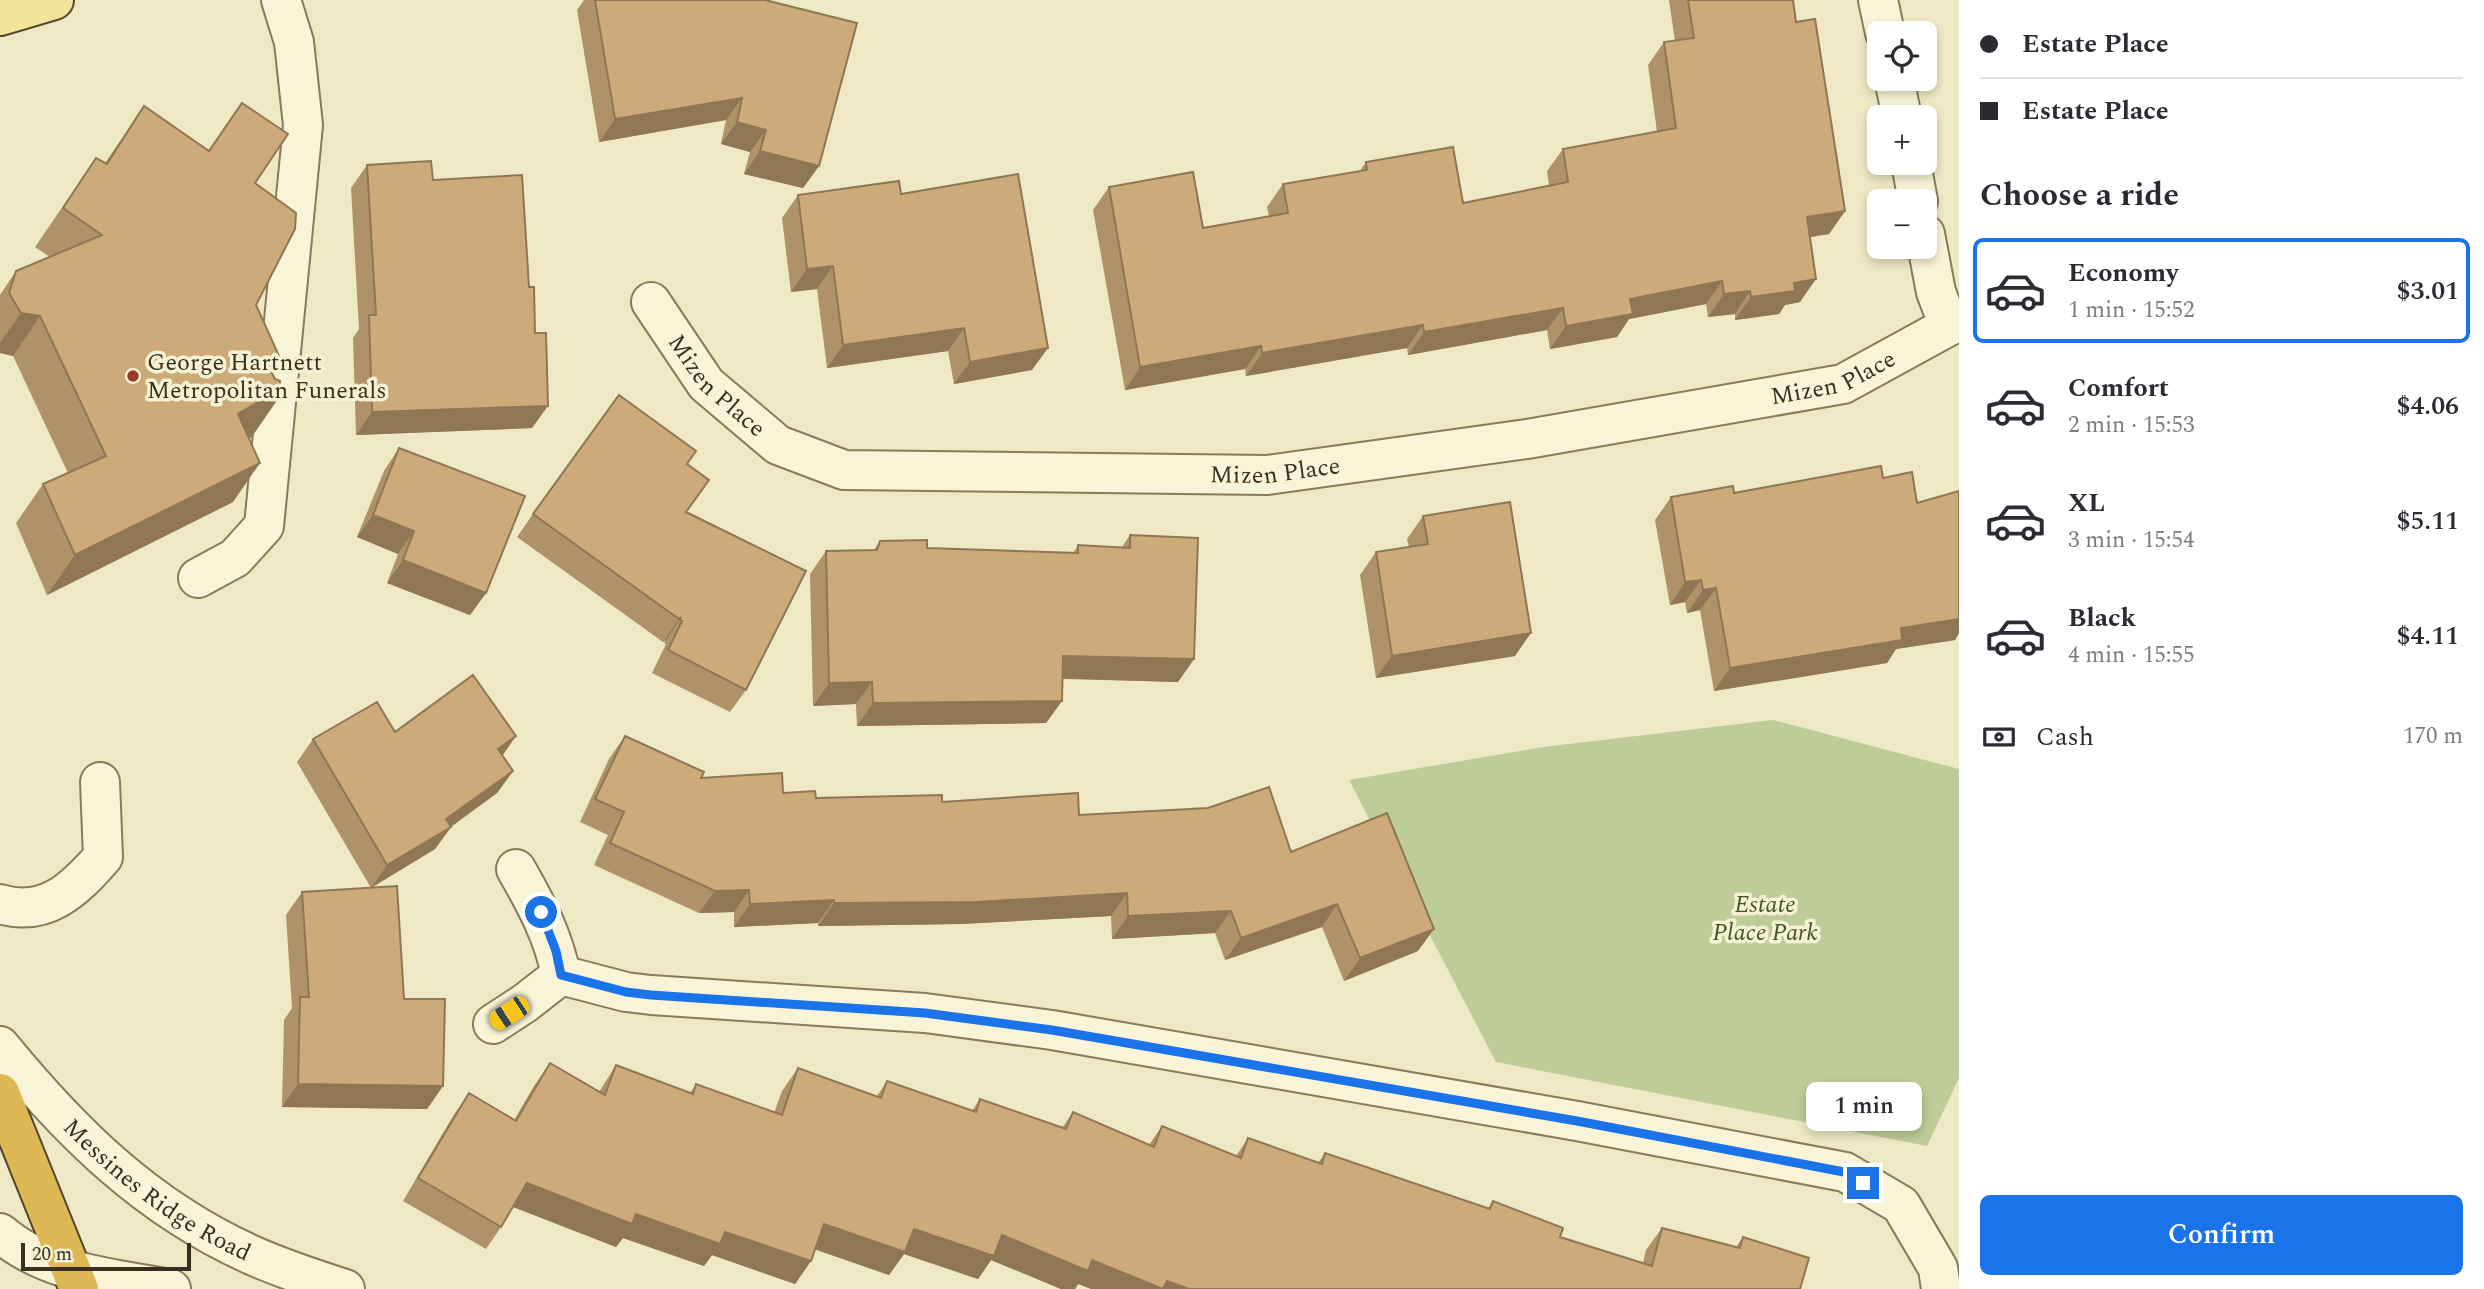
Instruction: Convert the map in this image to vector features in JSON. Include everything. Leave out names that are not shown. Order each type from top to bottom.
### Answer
[{"type":"highway","points":[[0,1093],[76,1280]]},
{"type":"main road","points":[[0,16],[54,0]]},
{"type":"street","points":[[198,578],[235,558],[264,526],[303,125],[294,42],[281,0]]},
{"type":"street","points":[[1878,0],[1882,21]]},
{"type":"street","points":[[1930,259],[1936,292],[1954,329]]},
{"type":"street","name":"Mizen Place","points":[[651,302],[706,384],[778,445],[844,470],[1267,475],[1527,439],[1843,384],[1954,329]]},
{"type":"street","points":[[0,904],[24,909],[45,904],[76,886],[103,857],[100,782]]},
{"type":"street","points":[[516,869],[550,933],[561,975]]},
{"type":"street","points":[[493,1024],[561,975]]},
{"type":"street","points":[[561,975],[626,992],[651,995],[925,1013],[1052,1030],[1577,1121],[1844,1172],[1901,1205],[1938,1268],[1941,1289]]},
{"type":"street","name":"Messines Ridge Road","points":[[0,1046],[57,1113],[118,1172],[147,1195],[252,1256],[345,1289]]},
{"type":"street","points":[[0,1233],[23,1251],[76,1280],[171,1289]]},
{"type":"green space","name":"Estate Place Park","points":[[1773,720],[1959,769],[1959,1078],[1927,1146],[1496,1062],[1349,780],[1543,747]]},
{"type":"building","points":[[595,0],[765,0],[857,23],[819,166],[760,151],[766,130],[737,122],[742,98],[615,119]]},
{"type":"building","points":[[1688,0],[1793,0],[1796,22],[1815,19],[1845,211],[1807,217],[1816,279],[1794,283],[1795,291],[1751,297],[1750,291],[1724,294],[1722,281],[1630,299],[1633,314],[1566,326],[1563,308],[1424,332],[1423,325],[1262,353],[1261,346],[1140,367],[1109,187],[1193,172],[1203,228],[1288,213],[1283,184],[1367,170],[1366,162],[1453,147],[1463,203],[1568,182],[1563,149],[1676,128],[1664,42],[1694,38]]},
{"type":"building","name":"George Hartnett Metropolitan Funerals","points":[[242,103],[288,134],[255,183],[296,213],[295,229],[256,305],[280,358],[268,365],[275,379],[280,381],[278,399],[262,400],[238,414],[260,463],[75,555],[43,484],[106,456],[40,316],[21,313],[9,293],[16,271],[102,235],[63,208],[96,158],[107,164],[144,106],[209,151]]},
{"type":"building","points":[[431,161],[433,180],[522,175],[529,287],[534,287],[535,333],[546,333],[548,406],[372,412],[369,315],[376,315],[367,165]]},
{"type":"building","points":[[1018,174],[1048,348],[970,362],[964,328],[843,345],[833,266],[807,269],[798,195],[899,181],[901,194]]},
{"type":"building","points":[[619,395],[696,451],[687,464],[709,480],[686,512],[806,571],[746,690],[668,650],[682,621],[681,617],[679,619],[533,514]]},
{"type":"building","points":[[399,448],[525,496],[486,593],[403,560],[414,531],[373,515]]},
{"type":"building","points":[[1881,466],[1883,478],[1912,472],[1917,503],[1959,491],[1959,619],[1901,628],[1902,640],[1730,668],[1716,588],[1703,590],[1701,580],[1685,582],[1671,497],[1733,486],[1734,493]]},
{"type":"building","points":[[1510,502],[1531,633],[1392,656],[1376,552],[1428,544],[1423,516]]},
{"type":"building","points":[[1130,535],[1198,538],[1194,659],[1063,656],[1062,701],[873,703],[872,682],[829,683],[826,551],[877,550],[880,541],[927,540],[927,548],[1078,553],[1078,545],[1130,548]]},
{"type":"building","points":[[473,675],[516,736],[498,749],[513,771],[446,819],[451,827],[387,865],[313,739],[377,702],[395,732]]},
{"type":"building","points":[[625,736],[704,772],[701,778],[782,773],[783,793],[815,791],[816,798],[942,795],[942,802],[1078,793],[1079,815],[1208,808],[1269,787],[1291,852],[1387,813],[1434,929],[1360,958],[1337,904],[1241,938],[1231,911],[1128,916],[1127,893],[977,902],[834,903],[834,900],[750,904],[749,890],[715,891],[610,843],[624,812],[595,799]]},
{"type":"building","points":[[397,886],[404,999],[445,999],[443,1086],[298,1084],[300,997],[309,997],[302,892]]},
{"type":"building","points":[[550,1063],[605,1095],[616,1065],[693,1094],[696,1084],[782,1115],[798,1068],[881,1098],[887,1081],[976,1112],[980,1099],[1066,1129],[1073,1112],[1154,1147],[1162,1126],[1241,1158],[1248,1138],[1322,1164],[1325,1153],[1490,1209],[1493,1201],[1563,1228],[1560,1237],[1652,1266],[1662,1228],[1740,1248],[1743,1237],[1809,1258],[1800,1289],[1189,1289],[1167,1281],[1163,1289],[1092,1260],[1088,1271],[1002,1235],[994,1256],[914,1229],[905,1252],[824,1224],[811,1261],[725,1232],[720,1244],[636,1214],[632,1224],[527,1183],[501,1227],[418,1178],[469,1093],[516,1121]]},
{"type":"place","name":"George Hartnett Metropolitan Funerals","points":[[133,376]]},
{"type":"route","points":[[541,912],[556,951],[561,975],[626,992],[925,1013],[1052,1030],[1577,1121],[1844,1172],[1863,1183]]}]
